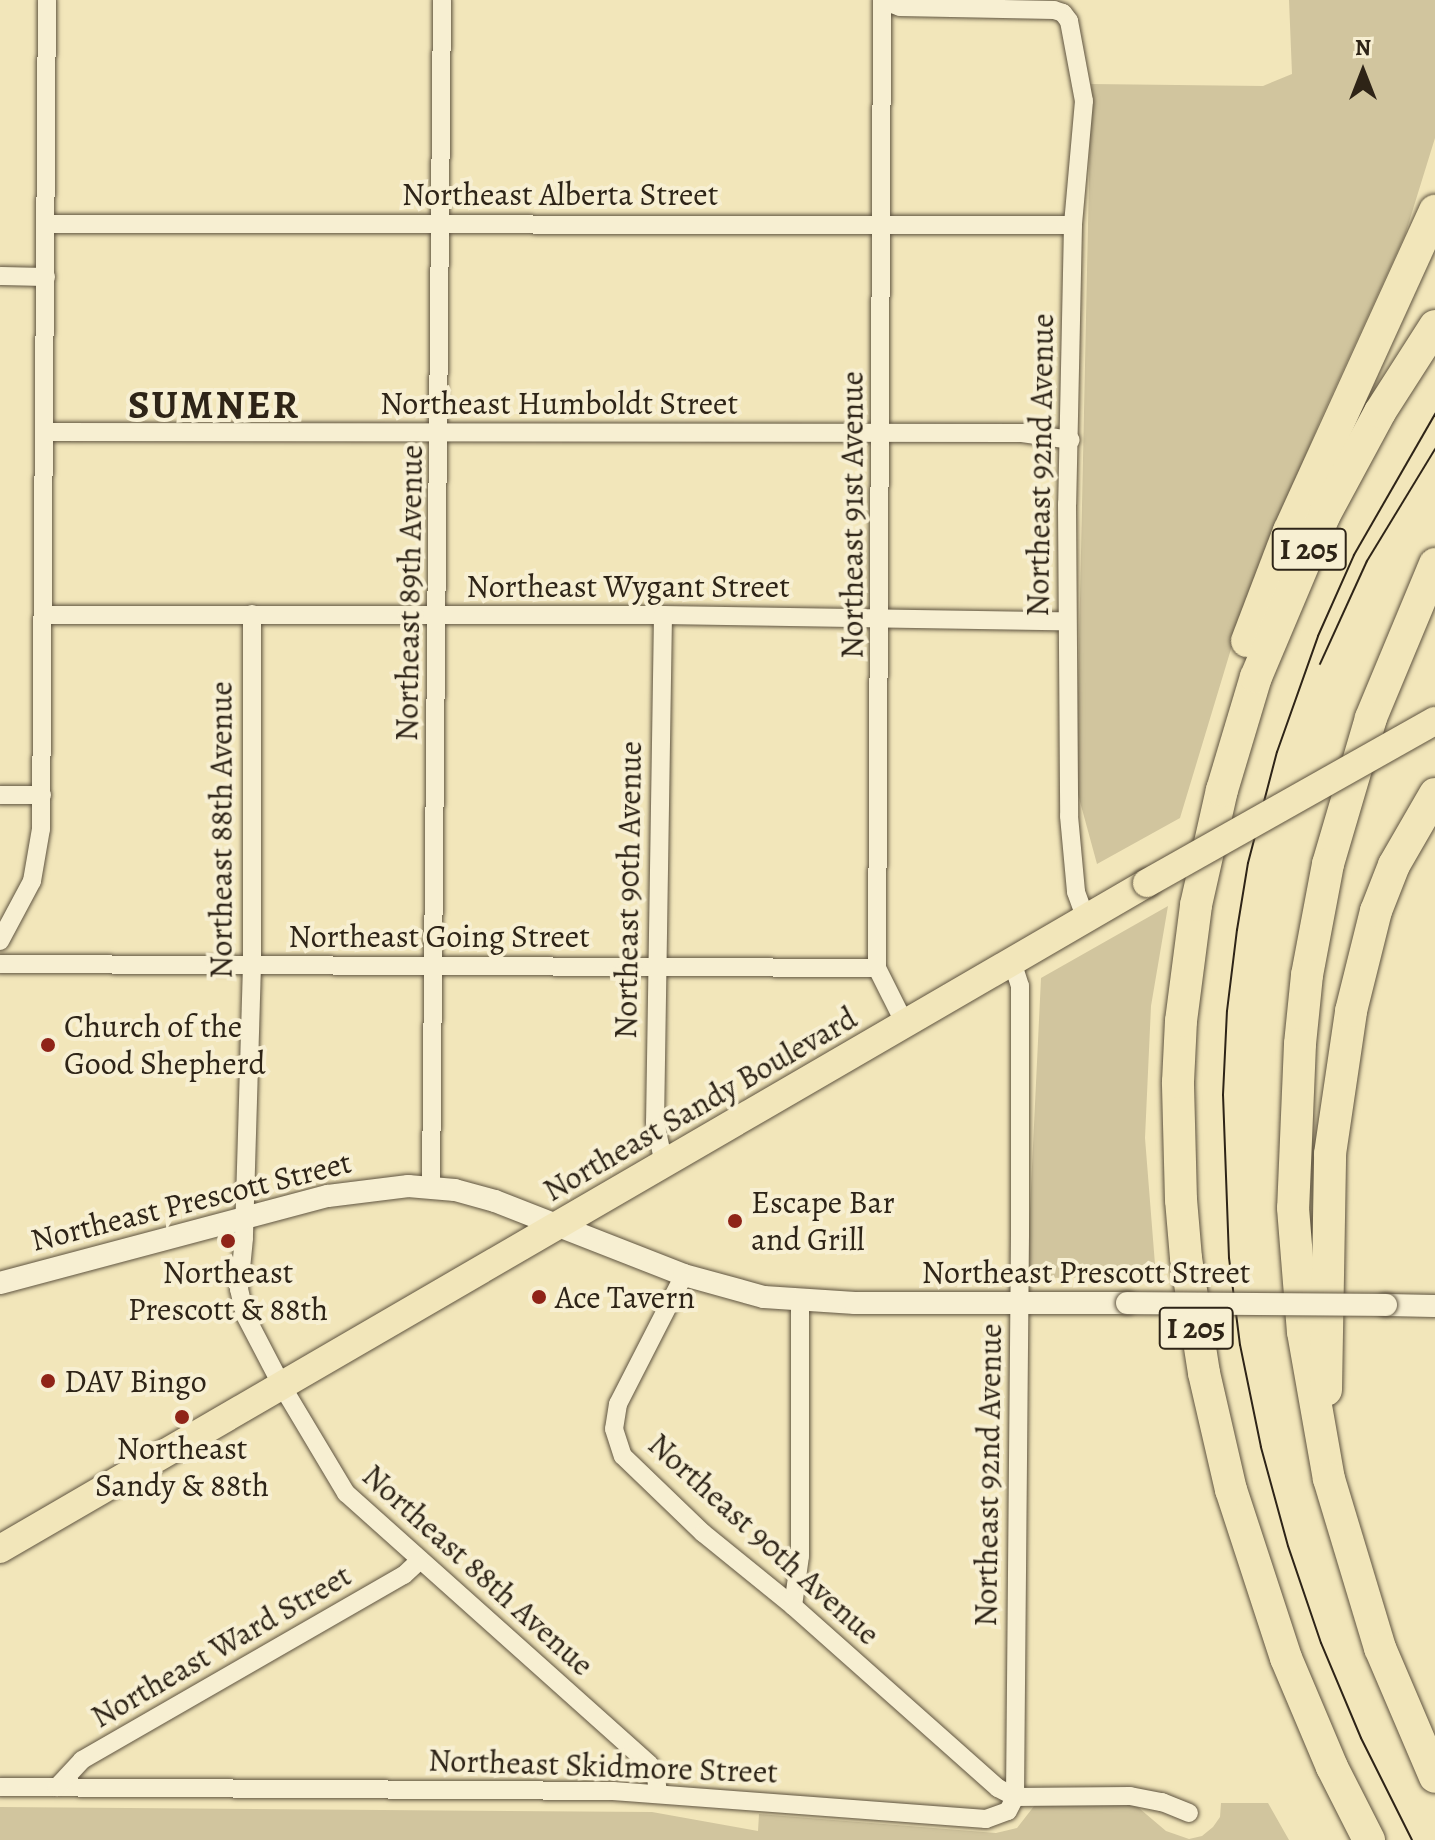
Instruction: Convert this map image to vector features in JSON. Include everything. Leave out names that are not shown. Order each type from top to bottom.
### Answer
[{"type":"highway","points":[[1222,790],[1230,701],[1266,587],[1435,211]]},
{"type":"highway","name":"I 205","points":[[1369,1840],[1308,1713],[1248,1546],[1207,1388],[1186,1258],[1178,1140],[1181,1021],[1196,905],[1222,790],[1256,677],[1312,542],[1380,412],[1435,326]]},
{"type":"highway","points":[[1435,564],[1371,718],[1331,852],[1307,975],[1296,1101],[1293,1208],[1303,1332],[1316,1420],[1329,1479],[1380,1648],[1435,1777]]},
{"type":"highway","points":[[1316,1420],[1328,1383],[1330,1154],[1351,1011],[1361,960],[1380,899],[1413,828],[1435,794]]},
{"type":"main road","name":"Northeast Sandy Boulevard","points":[[0,1549],[1147,883],[1435,721]]},
{"type":"street","points":[[0,941],[32,881],[39,850],[42,795],[47,0]]},
{"type":"street","name":"Northeast 89th Avenue","points":[[431,1187],[441,433],[442,0]]},
{"type":"street","name":"Northeast 92nd Avenue","points":[[882,0],[900,7],[1054,10],[1063,13],[1069,21],[1084,101],[1073,225],[1067,621],[1069,816],[1076,892],[1086,919]]},
{"type":"street","name":"Northeast 91st Avenue","points":[[882,0],[877,968],[905,1024]]},
{"type":"street","name":"Northeast Alberta Street","points":[[46,224],[1073,225]]},
{"type":"street","points":[[0,276],[46,277]]},
{"type":"street","name":"Northeast Humboldt Street","points":[[46,432],[1022,433],[1071,440]]},
{"type":"street","name":"Northeast 88th Avenue","points":[[252,614],[252,965],[245,1218],[239,1274],[241,1304],[282,1386],[335,1479],[419,1561],[649,1764],[656,1777],[658,1793]]},
{"type":"street","name":"Northeast Wygant Street","points":[[44,615],[663,615],[1067,621]]},
{"type":"street","name":"Northeast 90th Avenue","points":[[663,615],[655,1122],[664,1164]]},
{"type":"street","points":[[0,795],[42,795]]},
{"type":"street","name":"Northeast 92nd Avenue","points":[[1012,962],[1020,986],[1015,1797]]},
{"type":"street","name":"Northeast Going Street","points":[[0,964],[877,968]]},
{"type":"street","name":"Northeast Prescott Street","points":[[0,1283],[362,1189],[431,1187],[495,1201],[684,1275],[744,1293],[800,1301],[1435,1306]]},
{"type":"street","name":"Northeast 90th Avenue","points":[[684,1275],[618,1404],[615,1437],[623,1456],[703,1533],[793,1606],[998,1788],[1015,1797]]},
{"type":"street","points":[[793,1606],[800,1556],[800,1301]]},
{"type":"street","name":"Northeast Ward Street","points":[[57,1787],[82,1760],[404,1575],[419,1561]]},
{"type":"street","name":"Northeast Skidmore Street","points":[[0,1787],[658,1793],[986,1819],[1008,1811],[1015,1797]]},
{"type":"street","points":[[1015,1797],[1130,1796],[1162,1802],[1189,1813]]},
{"type":"shaded area","points":[[1289,0],[1435,0],[1435,138],[1405,235],[1319,423],[1244,606],[1180,818],[1097,864],[1076,787],[1091,84],[1263,86],[1292,74]]},
{"type":"shaded area","points":[[1168,906],[1151,1006],[1145,1138],[1156,1277],[1040,1278],[1034,1271],[1027,1272],[1041,978]]},
{"type":"shaded area","points":[[1038,1801],[1133,1803],[1166,1831],[1189,1839],[1202,1836],[1213,1827],[1220,1817],[1221,1803],[1268,1803],[1289,1840],[0,1840],[0,1807],[652,1812],[758,1831],[759,1814],[996,1833],[1017,1828]]},
{"type":"tram line","points":[[1412,1840],[1361,1738],[1321,1643],[1288,1546],[1261,1447],[1240,1345],[1229,1258],[1223,1095],[1227,1011],[1237,930],[1248,863],[1277,752],[1318,636],[1354,555],[1435,414]]},
{"type":"tram line","points":[[1320,664],[1367,561],[1435,449]]},
{"type":"place","name":"Church of the Good Shepherd","points":[[48,1045]]},
{"type":"place","name":"Escape Bar and Grill","points":[[735,1221]]},
{"type":"place","name":"Northeast Prescott & 88th","points":[[228,1241]]},
{"type":"place","name":"Ace Tavern","points":[[539,1297]]},
{"type":"place","name":"DAV Bingo","points":[[48,1381]]},
{"type":"place","name":"Northeast Sandy & 88th","points":[[182,1417]]},
{"type":"district","name":"SUMNER","points":[[214,405]]}]
